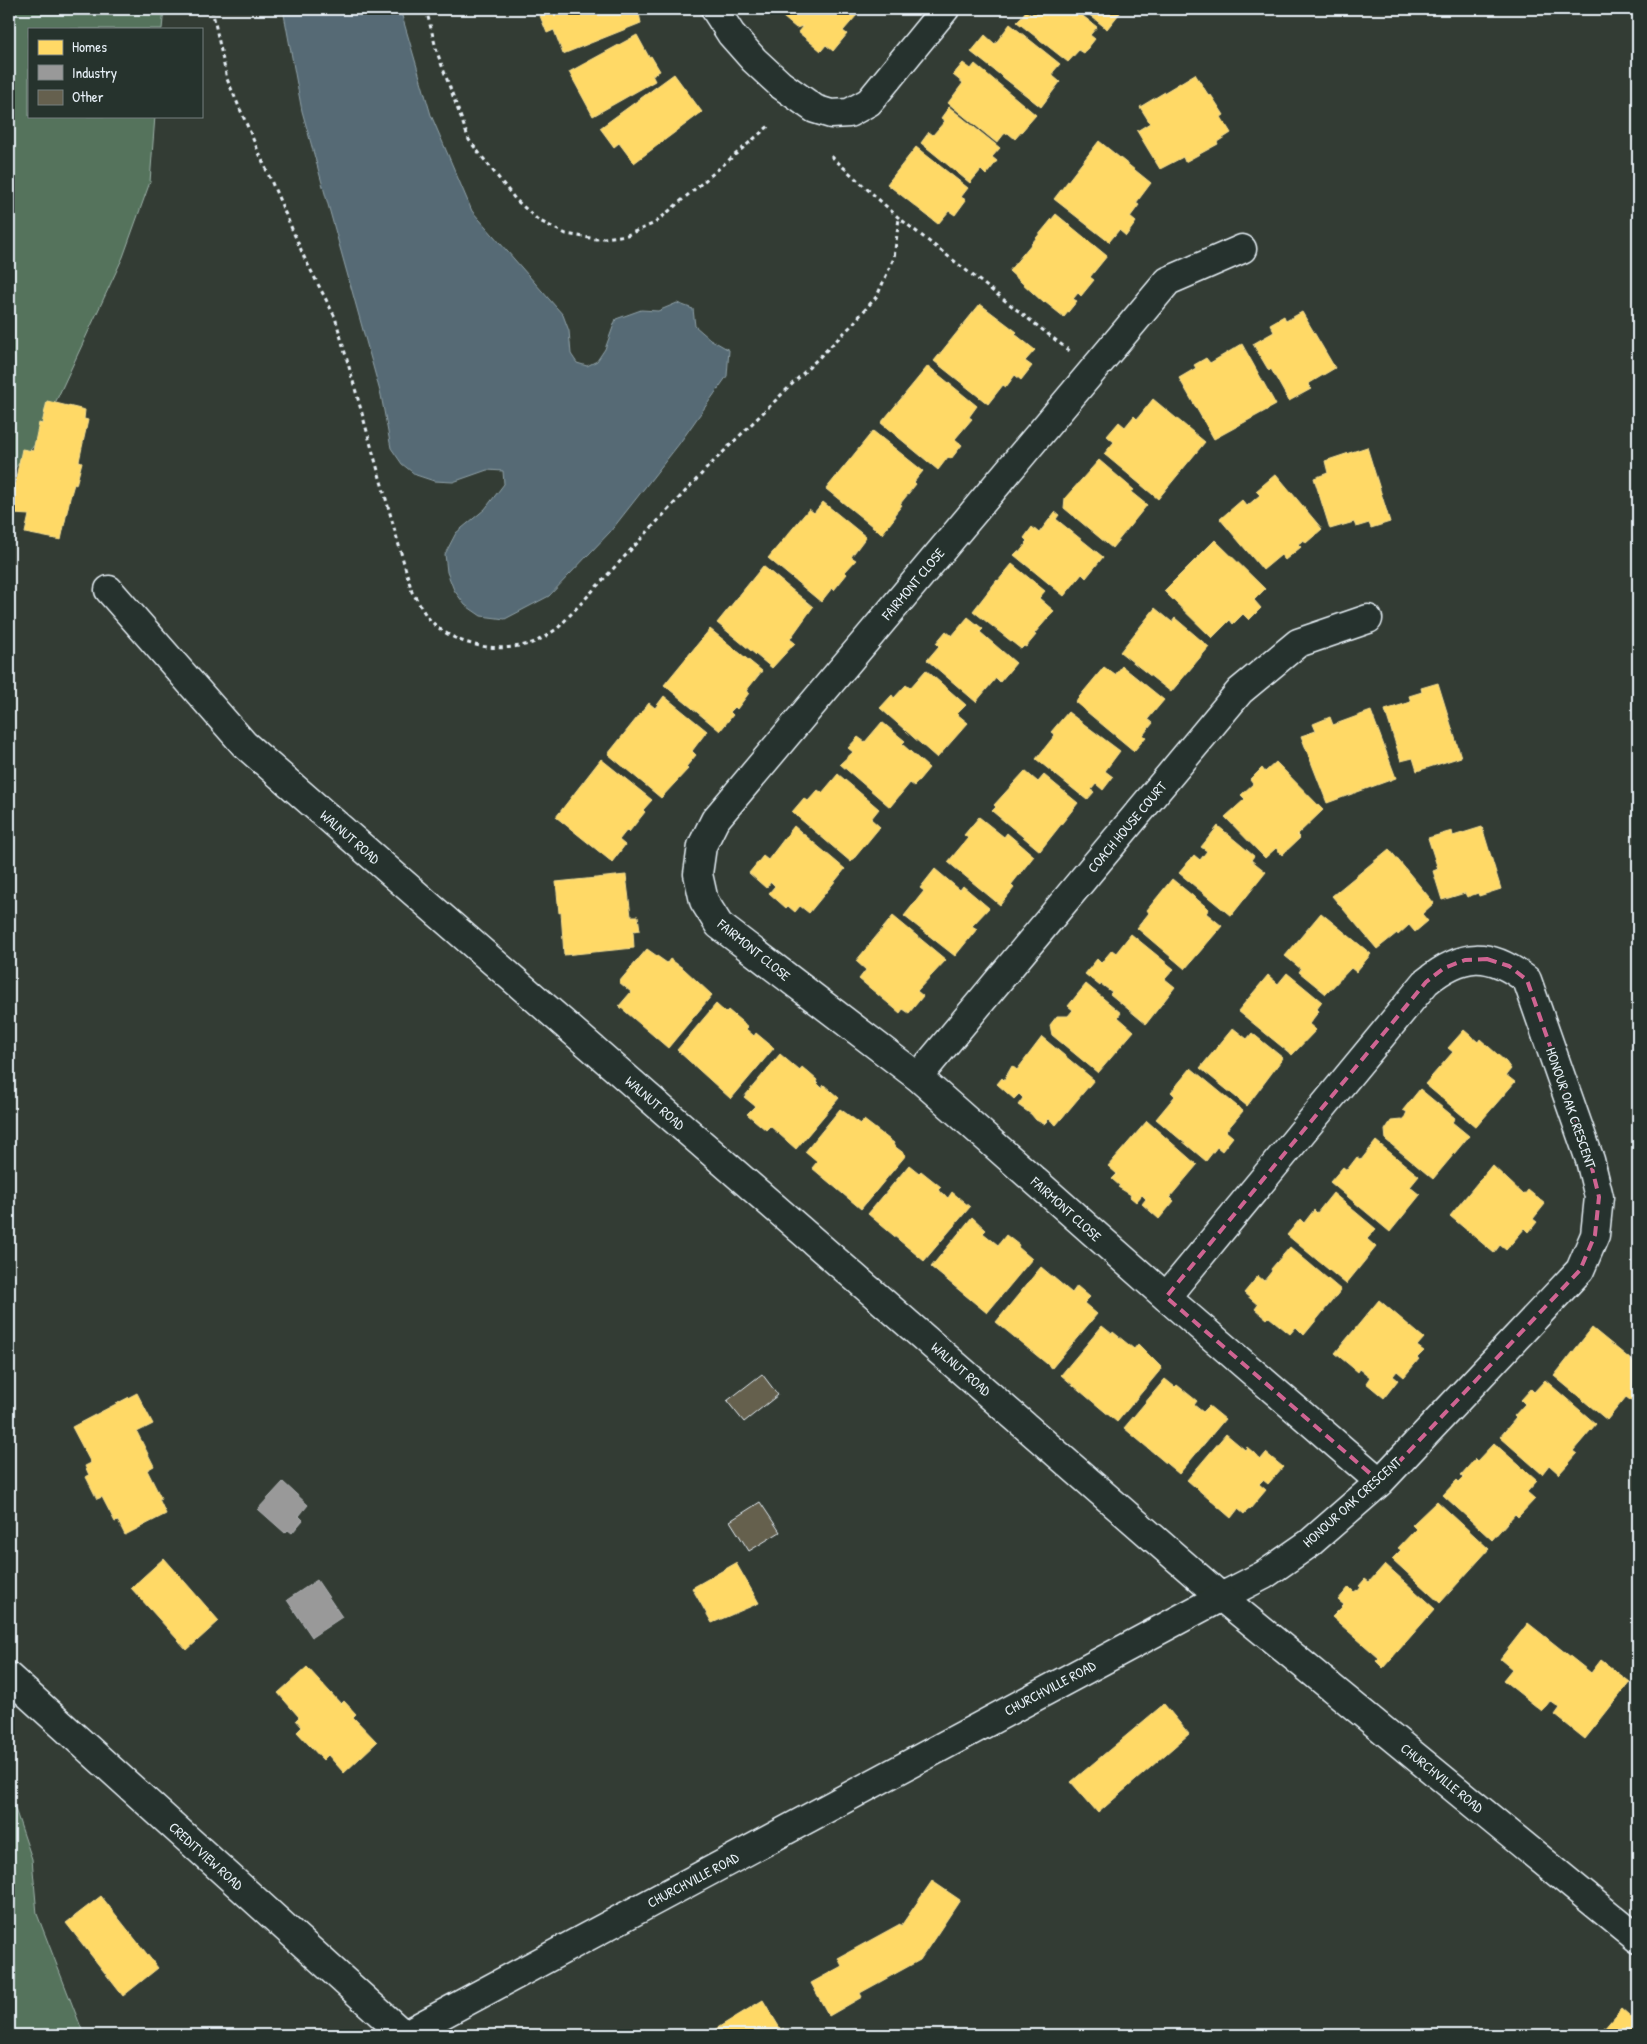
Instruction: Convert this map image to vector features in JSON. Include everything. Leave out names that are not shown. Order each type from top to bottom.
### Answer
[{"type":"street","points":[[715,9],[743,47],[774,79],[815,109],[831,114],[849,112],[869,102],[945,9]]},
{"type":"street","name":"FAIRMONT CLOSE","points":[[1242,250],[1168,281],[715,820],[702,846],[698,874],[704,901],[719,925],[918,1077],[1166,1298],[1380,1482]]},
{"type":"street","name":"WALNUT ROAD","points":[[109,590],[244,744],[1221,1597]]},
{"type":"street","name":"COACH HOUSE COURT","points":[[918,1077],[1240,691],[1298,643],[1368,619]]},
{"type":"street","name":"HONOUR OAK CRESCENT","points":[[1166,1298],[1426,982],[1444,968],[1465,960],[1487,959],[1509,966],[1527,980],[1590,1160],[1599,1197],[1595,1235],[1580,1270],[1380,1482],[1310,1542],[1264,1575],[1221,1597]]},
{"type":"street","name":"CHURCHVILLE ROAD","points":[[404,2035],[1221,1597],[1638,1940]]},
{"type":"street","name":"CREDITVIEW ROAD","points":[[9,1677],[404,2035]]},
{"type":"path","points":[[212,9],[227,79],[305,259],[335,317],[412,592],[427,616],[449,635],[476,646],[505,649],[533,643],[558,628],[708,467],[850,327],[877,296],[894,258],[900,218]]},
{"type":"path","points":[[426,9],[437,52],[469,140],[515,199],[538,220],[566,234],[596,239],[627,235],[655,223],[770,125]]},
{"type":"path","points":[[831,156],[900,218],[1093,370]]},
{"type":"highlighted area","points":[[1487,959],[1509,966],[1527,980],[1590,1160],[1599,1197],[1595,1235],[1580,1270],[1380,1482],[1166,1297],[1426,982],[1444,968],[1465,960]]},
{"type":"green space","points":[[9,9],[164,9],[162,28],[28,28],[28,118],[155,118],[150,182],[123,257],[37,442],[9,475]]},
{"type":"green space","points":[[9,1791],[32,1859],[37,1914],[84,2035],[9,2035]]},
{"type":"water","points":[[283,9],[400,9],[431,115],[472,211],[563,315],[569,331],[571,354],[577,363],[587,366],[597,361],[605,349],[616,319],[641,310],[658,311],[677,303],[693,309],[695,326],[710,339],[729,350],[727,376],[679,444],[610,532],[549,596],[505,619],[481,616],[465,605],[454,590],[447,572],[445,554],[456,533],[485,509],[504,484],[503,471],[487,470],[453,482],[434,481],[416,475],[402,464],[391,448],[381,395],[302,111]]},
{"type":"building: Homes","points":[[544,9],[638,9],[641,23],[563,54],[554,30],[547,33],[538,11]]},
{"type":"building: Homes","points":[[780,9],[858,10],[855,13],[857,15],[843,31],[847,34],[833,51],[826,45],[821,51],[798,32],[803,26],[796,28],[783,17],[783,11]]},
{"type":"building: Homes","points":[[1036,9],[1074,9],[1097,27],[1090,35],[1095,39],[1084,53],[1079,50],[1068,62],[1017,22],[1026,11],[1031,15]]},
{"type":"building: Homes","points":[[1082,9],[1123,9],[1107,29]]},
{"type":"building: Homes","points":[[1010,24],[1060,64],[1053,72],[1053,76],[1060,82],[1041,107],[971,52],[985,35],[995,44]]},
{"type":"building: Homes","points":[[637,35],[649,57],[651,56],[660,71],[652,75],[655,81],[593,116],[569,72]]},
{"type":"building: Homes","points":[[963,63],[971,69],[975,64],[1036,115],[1015,139],[1008,133],[1004,134],[997,143],[948,103],[963,83],[953,75]]},
{"type":"building: Homes","points":[[674,74],[702,112],[634,163],[619,143],[614,147],[600,128]]},
{"type":"building: Homes","points":[[1195,74],[1224,115],[1221,117],[1231,133],[1217,142],[1218,144],[1185,162],[1183,157],[1160,169],[1137,131],[1150,123],[1140,107]]},
{"type":"building: Homes","points":[[949,107],[1000,148],[992,157],[997,161],[986,175],[981,170],[970,183],[921,143],[929,132],[933,135],[945,121],[941,118]]},
{"type":"building: Homes","points":[[1099,141],[1151,183],[1136,203],[1139,205],[1130,217],[1136,222],[1126,236],[1119,230],[1109,242],[1054,199]]},
{"type":"building: Homes","points":[[916,147],[968,188],[961,197],[966,200],[955,215],[949,211],[938,224],[887,184]]},
{"type":"building: Homes","points":[[1056,214],[1107,256],[1090,277],[1094,280],[1081,296],[1078,293],[1073,299],[1077,301],[1064,317],[1044,303],[1009,271]]},
{"type":"building: Homes","points":[[980,304],[1017,332],[1015,334],[1035,350],[1025,361],[1032,366],[1021,380],[1015,375],[1006,387],[1003,385],[988,404],[934,361]]},
{"type":"building: Homes","points":[[1302,312],[1335,368],[1308,384],[1311,389],[1289,401],[1271,369],[1269,371],[1253,344],[1274,332],[1270,324],[1284,316],[1286,321]]},
{"type":"building: Homes","points":[[1242,344],[1276,405],[1214,439],[1179,378],[1196,368],[1194,365],[1206,358],[1210,363]]},
{"type":"building: Homes","points":[[928,366],[977,406],[969,417],[972,419],[955,439],[962,445],[951,459],[948,457],[938,470],[881,423]]},
{"type":"building: Homes","points":[[1153,399],[1205,442],[1158,499],[1104,454],[1114,442],[1107,436],[1119,422],[1125,427],[1134,416],[1137,419]]},
{"type":"building: Homes","points":[[47,401],[85,410],[84,419],[88,420],[79,461],[82,462],[76,485],[74,484],[70,498],[61,540],[25,533],[29,515],[13,514],[14,512],[9,511],[22,449],[33,451],[39,423],[42,424]]},
{"type":"building: Homes","points":[[873,431],[923,471],[914,482],[916,484],[900,504],[902,505],[894,515],[896,516],[882,534],[826,489]]},
{"type":"building: Homes","points":[[1367,447],[1390,522],[1371,528],[1369,523],[1356,527],[1354,522],[1330,529],[1314,478],[1328,473],[1325,461]]},
{"type":"building: Homes","points":[[1099,460],[1134,490],[1131,492],[1147,505],[1112,548],[1064,508],[1065,498]]},
{"type":"building: Homes","points":[[1276,474],[1322,529],[1306,543],[1304,540],[1298,544],[1301,547],[1285,560],[1281,555],[1263,570],[1220,519],[1242,500],[1247,506],[1260,495],[1256,491]]},
{"type":"building: Homes","points":[[823,502],[866,537],[851,557],[856,560],[845,572],[847,574],[821,602],[768,558],[809,509],[814,513]]},
{"type":"building: Homes","points":[[1055,512],[1059,515],[1056,519],[1103,557],[1086,578],[1082,574],[1064,596],[1014,555],[1018,551],[1019,553],[1026,544],[1027,541],[1024,538],[1032,527],[1039,533]]},
{"type":"building: Homes","points":[[1215,540],[1265,589],[1254,600],[1261,608],[1249,620],[1243,614],[1233,624],[1230,620],[1212,638],[1164,591]]},
{"type":"building: Homes","points":[[1012,564],[1045,591],[1039,598],[1054,611],[1034,634],[1036,635],[1026,647],[1024,646],[1021,649],[973,611]]},
{"type":"building: Homes","points":[[763,566],[813,607],[790,639],[795,643],[772,668],[717,623]]},
{"type":"building: Homes","points":[[1155,608],[1172,622],[1175,618],[1209,647],[1171,692],[1120,652]]},
{"type":"building: Homes","points":[[968,617],[983,629],[980,632],[1016,663],[1000,682],[996,678],[976,702],[927,660],[939,646],[936,643],[946,631],[952,636]]},
{"type":"building: Homes","points":[[710,629],[762,671],[746,691],[749,693],[737,709],[735,707],[730,712],[733,715],[720,731],[664,685]]},
{"type":"building: Homes","points":[[1122,666],[1164,700],[1148,719],[1153,723],[1143,735],[1146,737],[1134,751],[1075,702],[1104,667],[1115,675]]},
{"type":"building: Homes","points":[[926,670],[966,705],[957,714],[968,723],[937,758],[880,708],[892,695],[894,698],[906,685],[910,688]]},
{"type":"building: Homes","points":[[1438,683],[1461,757],[1417,771],[1413,758],[1401,761],[1385,710],[1411,702],[1409,696],[1422,692],[1421,688]]},
{"type":"building: Homes","points":[[664,696],[707,731],[692,751],[696,755],[686,767],[688,769],[661,798],[608,754],[649,703],[655,708]]},
{"type":"building: Homes","points":[[1371,711],[1396,778],[1327,803],[1301,736],[1316,731],[1313,724],[1330,717],[1333,725]]},
{"type":"building: Homes","points":[[1068,712],[1120,751],[1105,771],[1113,777],[1103,790],[1096,784],[1091,790],[1094,792],[1087,800],[1036,759],[1055,735],[1051,732]]},
{"type":"building: Homes","points":[[882,722],[905,741],[902,744],[929,768],[914,786],[910,783],[890,807],[840,764],[853,752],[848,748],[858,737],[865,742]]},
{"type":"building: Homes","points":[[601,759],[652,800],[629,832],[627,830],[619,840],[625,845],[612,862],[556,817]]},
{"type":"building: Homes","points":[[1276,762],[1323,810],[1297,835],[1300,838],[1282,855],[1276,848],[1265,858],[1225,817],[1245,799],[1241,795],[1253,784],[1250,780],[1262,768],[1265,772]]},
{"type":"building: Homes","points":[[1025,771],[1038,782],[1044,775],[1078,803],[1040,851],[992,811],[996,807],[994,805]]},
{"type":"building: Homes","points":[[838,774],[879,809],[871,819],[880,827],[851,862],[792,812],[804,798],[808,801],[818,790],[822,793]]},
{"type":"building: Homes","points":[[979,817],[1004,837],[1007,833],[1034,856],[1011,885],[1014,888],[1000,905],[948,862],[968,838],[964,835]]},
{"type":"building: Homes","points":[[794,826],[845,869],[809,913],[800,906],[795,912],[788,906],[786,908],[769,893],[775,886],[771,882],[766,888],[749,873],[763,856],[768,860]]},
{"type":"building: Homes","points":[[1218,826],[1254,856],[1251,860],[1266,872],[1231,916],[1179,873],[1194,855],[1200,860],[1207,851],[1201,847]]},
{"type":"building: Homes","points":[[1482,827],[1501,889],[1479,896],[1478,893],[1467,897],[1465,893],[1442,900],[1433,871],[1438,869],[1428,838],[1452,831],[1453,836]]},
{"type":"building: Homes","points":[[1389,849],[1434,903],[1422,914],[1428,921],[1415,932],[1409,925],[1377,949],[1332,896]]},
{"type":"building: Homes","points":[[935,869],[960,890],[963,886],[989,908],[972,926],[977,929],[955,956],[904,916],[924,891],[920,888]]},
{"type":"building: Homes","points":[[626,875],[631,916],[638,916],[640,930],[633,931],[634,948],[564,955],[561,912],[559,913],[556,882]]},
{"type":"building: Homes","points":[[1172,879],[1209,909],[1206,913],[1222,926],[1185,969],[1137,928],[1149,913],[1147,910]]},
{"type":"building: Homes","points":[[1321,913],[1371,954],[1356,972],[1351,968],[1326,994],[1299,972],[1301,969],[1285,956]]},
{"type":"building: Homes","points":[[893,916],[946,960],[917,991],[923,996],[909,1013],[903,1009],[900,1013],[859,979],[866,970],[856,961]]},
{"type":"building: Homes","points":[[1131,934],[1174,969],[1165,979],[1175,987],[1146,1024],[1110,994],[1112,992],[1101,984],[1100,986],[1085,974],[1097,959],[1101,963],[1112,950],[1116,953]]},
{"type":"building: Homes","points":[[647,949],[667,963],[670,959],[684,969],[712,995],[668,1048],[619,1006],[631,992],[619,982]]},
{"type":"building: Homes","points":[[1287,973],[1322,1002],[1317,1009],[1319,1011],[1309,1024],[1316,1030],[1292,1055],[1238,1011],[1268,975],[1278,984]]},
{"type":"building: Homes","points":[[1086,984],[1121,1013],[1118,1017],[1134,1031],[1098,1073],[1052,1035],[1050,1025],[1057,1016],[1068,1016],[1073,1010],[1068,1006]]},
{"type":"building: Homes","points":[[716,1004],[726,1013],[728,1010],[748,1027],[746,1029],[754,1036],[756,1033],[774,1048],[731,1099],[677,1050]]},
{"type":"building: Homes","points":[[1233,1028],[1247,1039],[1252,1033],[1283,1058],[1247,1106],[1200,1068]]},
{"type":"building: Homes","points":[[1464,1030],[1478,1042],[1480,1039],[1506,1062],[1511,1069],[1506,1075],[1515,1082],[1476,1127],[1425,1084],[1453,1052],[1448,1048]]},
{"type":"building: Homes","points":[[1042,1037],[1094,1080],[1056,1125],[1049,1119],[1044,1124],[1036,1120],[1018,1105],[1023,1098],[1019,1094],[1014,1099],[997,1084],[1002,1078],[1004,1080],[1012,1066],[1017,1070]]},
{"type":"building: Homes","points":[[780,1054],[800,1071],[802,1067],[817,1080],[816,1082],[822,1088],[824,1085],[839,1098],[796,1149],[770,1126],[766,1130],[747,1114],[755,1106],[744,1097]]},
{"type":"building: Homes","points":[[1191,1068],[1243,1111],[1226,1131],[1233,1137],[1222,1151],[1217,1147],[1206,1161],[1156,1119],[1175,1096],[1171,1092]]},
{"type":"building: Homes","points":[[1420,1089],[1455,1118],[1452,1122],[1469,1136],[1433,1179],[1386,1140],[1385,1130],[1391,1121],[1403,1121],[1407,1112],[1403,1110]]},
{"type":"building: Homes","points":[[840,1109],[861,1124],[864,1120],[894,1143],[893,1145],[906,1155],[861,1209],[812,1168],[817,1162],[805,1152]]},
{"type":"building: Homes","points":[[1147,1121],[1197,1165],[1170,1197],[1174,1201],[1159,1219],[1142,1204],[1146,1199],[1142,1195],[1136,1202],[1130,1197],[1131,1195],[1118,1187],[1120,1186],[1112,1179],[1117,1174],[1108,1166]]},
{"type":"building: Homes","points":[[1376,1141],[1419,1176],[1410,1187],[1420,1195],[1390,1232],[1330,1182],[1343,1167],[1347,1170],[1357,1157],[1361,1160]]},
{"type":"building: Homes","points":[[909,1165],[919,1173],[921,1171],[941,1187],[938,1190],[948,1198],[952,1192],[970,1207],[924,1261],[868,1214]]},
{"type":"building: Homes","points":[[1492,1165],[1524,1195],[1528,1190],[1545,1204],[1533,1219],[1537,1222],[1529,1232],[1525,1228],[1506,1250],[1500,1245],[1494,1253],[1450,1216]]},
{"type":"building: Homes","points":[[1333,1193],[1376,1229],[1367,1239],[1376,1247],[1346,1284],[1287,1235],[1300,1219],[1304,1223],[1314,1210],[1317,1213]]},
{"type":"building: Homes","points":[[972,1217],[986,1230],[983,1233],[998,1245],[1006,1235],[1032,1259],[987,1313],[931,1267]]},
{"type":"building: Homes","points":[[1290,1247],[1341,1290],[1304,1335],[1296,1327],[1290,1334],[1269,1317],[1267,1319],[1255,1309],[1258,1305],[1244,1293],[1258,1276],[1264,1281],[1272,1271],[1271,1269]]},
{"type":"building: Homes","points":[[1041,1267],[1072,1293],[1077,1286],[1090,1297],[1084,1303],[1097,1314],[1052,1368],[996,1322]]},
{"type":"building: Homes","points":[[1379,1300],[1424,1338],[1417,1346],[1424,1351],[1417,1358],[1419,1359],[1404,1377],[1397,1371],[1393,1376],[1398,1380],[1384,1398],[1366,1383],[1370,1377],[1360,1369],[1358,1372],[1335,1353]]},
{"type":"building: Homes","points":[[1102,1326],[1112,1334],[1113,1332],[1134,1349],[1138,1344],[1162,1368],[1117,1422],[1061,1375]]},
{"type":"building: Homes","points":[[1592,1328],[1636,1364],[1635,1367],[1638,1370],[1638,1406],[1626,1397],[1607,1420],[1554,1376]]},
{"type":"building: Homes","points":[[1165,1379],[1175,1387],[1177,1385],[1197,1401],[1194,1405],[1203,1412],[1209,1406],[1225,1419],[1179,1474],[1124,1428]]},
{"type":"building: Homes","points":[[1545,1380],[1596,1424],[1573,1451],[1577,1454],[1559,1474],[1549,1465],[1542,1474],[1500,1437],[1516,1418],[1514,1416],[1525,1404],[1521,1400],[1531,1389],[1534,1392]]},
{"type":"building: Homes","points":[[137,1393],[153,1424],[137,1432],[154,1466],[147,1470],[161,1498],[159,1499],[166,1514],[125,1535],[118,1521],[115,1522],[102,1497],[97,1499],[86,1477],[89,1475],[85,1466],[91,1463],[72,1427]]},
{"type":"building: Homes","points":[[1226,1434],[1245,1450],[1247,1447],[1261,1459],[1266,1453],[1283,1467],[1268,1484],[1263,1480],[1259,1484],[1266,1490],[1250,1509],[1244,1514],[1238,1509],[1231,1518],[1187,1480]]},
{"type":"building: Homes","points":[[1494,1443],[1537,1481],[1527,1492],[1535,1499],[1518,1517],[1515,1514],[1492,1540],[1443,1495],[1457,1480],[1459,1482],[1464,1477],[1461,1475],[1475,1459],[1477,1461]]},
{"type":"building: Homes","points":[[1437,1501],[1489,1549],[1440,1603],[1392,1559],[1401,1550],[1398,1548],[1416,1529],[1412,1525]]},
{"type":"building: Homes","points":[[164,1558],[219,1621],[187,1650],[131,1588]]},
{"type":"building: Homes","points":[[736,1563],[759,1603],[712,1623],[692,1588]]},
{"type":"building: Homes","points":[[1385,1564],[1435,1609],[1383,1668],[1376,1661],[1379,1658],[1332,1617],[1344,1605],[1338,1600],[1349,1587],[1354,1592],[1358,1591],[1361,1587],[1359,1586],[1365,1579],[1369,1582]]},
{"type":"building: Homes","points":[[1528,1623],[1591,1673],[1601,1660],[1630,1682],[1585,1739],[1555,1715],[1560,1708],[1550,1701],[1542,1711],[1503,1680],[1512,1669],[1500,1659]]},
{"type":"building: Homes","points":[[307,1667],[341,1704],[344,1701],[356,1714],[353,1717],[377,1742],[344,1773],[328,1755],[323,1760],[297,1732],[302,1727],[296,1720],[299,1717],[278,1693]]},
{"type":"building: Homes","points":[[1164,1704],[1189,1734],[1098,1813],[1071,1782]]},
{"type":"building: Homes","points":[[932,1881],[960,1900],[920,1960],[860,1993],[862,1997],[829,2016],[811,1983],[842,1966],[838,1958],[900,1924],[901,1926]]},
{"type":"building: Homes","points":[[101,1896],[158,1968],[123,1996],[66,1923]]},
{"type":"building: Homes","points":[[763,2000],[781,2030],[783,2028],[787,2035],[706,2035]]},
{"type":"building: Homes","points":[[1621,2008],[1638,2023],[1638,2035],[1598,2035]]},
{"type":"building: Industry","points":[[283,1482],[308,1505],[299,1516],[303,1520],[292,1533],[288,1530],[285,1533],[258,1509]]},
{"type":"building: Industry","points":[[317,1580],[342,1617],[312,1637],[287,1600]]},
{"type":"building: Other","points":[[762,1374],[778,1395],[744,1422],[727,1401]]},
{"type":"building: Other","points":[[760,1502],[780,1532],[749,1551],[730,1521]]}]
